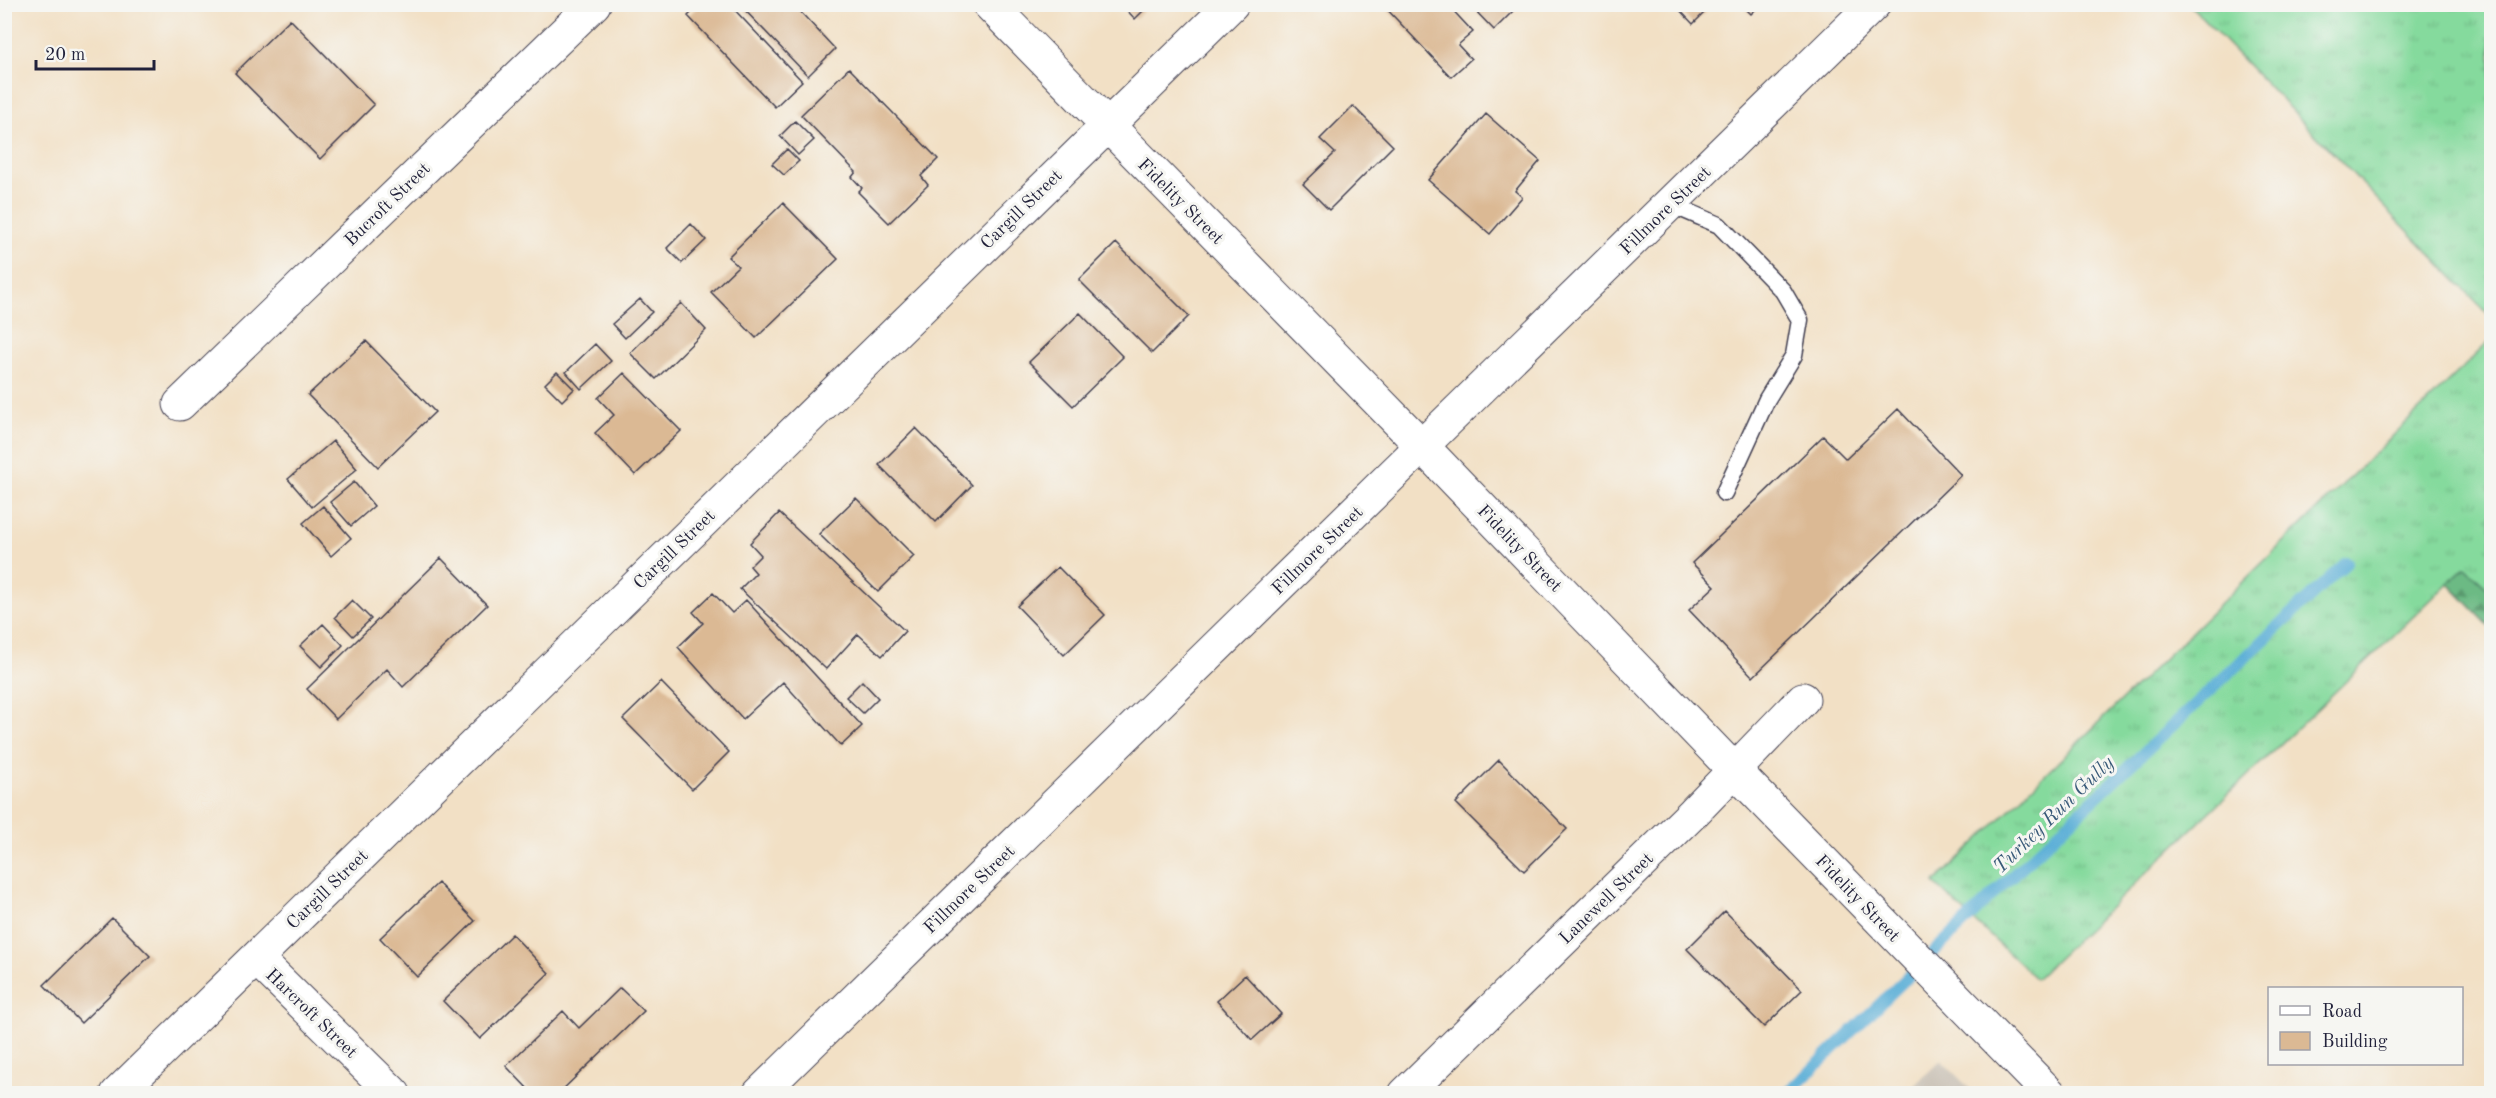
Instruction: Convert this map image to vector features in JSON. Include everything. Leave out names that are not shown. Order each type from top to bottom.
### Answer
[{"type":"street","name":"Bucroft Street","points":[[180,404],[594,4]]},
{"type":"street","name":"Fidelity Street","points":[[989,4],[1422,446],[2012,1055],[2036,1089]]},
{"type":"street","name":"Cargill Street","points":[[117,1094],[1232,4]]},
{"type":"street","name":"Fillmore Street","points":[[759,1094],[1874,4]]},
{"type":"street","name":"Lanewell Street","points":[[1405,1094],[1735,771],[1803,699]]},
{"type":"street","name":"Harcroft Street","points":[[256,958],[394,1094]]},
{"type":"lane","points":[[1671,204],[1719,225],[1783,291],[1800,320],[1794,354],[1767,399],[1724,493]]},
{"type":"shaded area","points":[[1941,1060],[1974,1093],[1906,1093]]},
{"type":"green space","points":[[2190,5],[2491,5],[2491,317]]},
{"type":"green space","points":[[2491,340],[2491,591],[2465,567],[2036,979],[1934,883]]},
{"type":"green space","points":[[2465,567],[2491,591],[2491,628],[2448,583]]},
{"type":"building","points":[[700,4],[729,4],[802,81],[775,107],[688,16]]},
{"type":"building","points":[[739,4],[793,4],[835,49],[808,76]]},
{"type":"building","points":[[1121,4],[1150,4],[1135,19]]},
{"type":"building","points":[[1382,4],[1447,4],[1473,32],[1458,45],[1471,59],[1451,77]]},
{"type":"building","points":[[1469,4],[1520,4],[1494,30]]},
{"type":"building","points":[[1674,4],[1713,4],[1693,24]]},
{"type":"building","points":[[1741,4],[1761,4],[1751,14]]},
{"type":"building","points":[[290,19],[374,105],[320,159],[235,73]]},
{"type":"building","points":[[849,68],[938,159],[921,176],[928,185],[889,223],[858,192],[862,188],[852,177],[856,172],[801,115]]},
{"type":"building","points":[[1353,106],[1393,146],[1329,210],[1303,184],[1335,153],[1320,139]]},
{"type":"building","points":[[1486,114],[1540,161],[1515,191],[1522,197],[1490,234],[1428,180]]},
{"type":"building","points":[[795,121],[814,140],[798,155],[780,136]]},
{"type":"building","points":[[787,149],[799,161],[784,175],[772,164]]},
{"type":"building","points":[[783,203],[838,259],[756,338],[711,292],[738,266],[728,257]]},
{"type":"building","points":[[691,224],[706,240],[682,263],[667,248]]},
{"type":"building","points":[[1116,243],[1189,316],[1152,353],[1079,280]]},
{"type":"building","points":[[640,299],[652,312],[625,338],[612,324]]},
{"type":"building","points":[[681,303],[706,330],[656,379],[630,353]]},
{"type":"building","points":[[1080,313],[1123,357],[1073,406],[1029,362]]},
{"type":"building","points":[[366,341],[435,412],[378,467],[308,395]]},
{"type":"building","points":[[595,344],[611,361],[581,389],[566,372]]},
{"type":"building","points":[[557,372],[574,389],[562,401],[545,384]]},
{"type":"building","points":[[624,373],[681,431],[635,475],[595,433],[614,415],[598,398]]},
{"type":"building","points":[[1898,409],[1961,475],[1753,677],[1689,610],[1715,586],[1692,563],[1823,436],[1846,459]]},
{"type":"building","points":[[916,428],[972,485],[936,522],[879,465]]},
{"type":"building","points":[[333,441],[357,469],[312,507],[288,479]]},
{"type":"building","points":[[354,482],[374,506],[351,526],[330,502]]},
{"type":"building","points":[[856,498],[914,556],[878,592],[819,534]]},
{"type":"building","points":[[323,506],[351,538],[331,556],[303,523]]},
{"type":"building","points":[[779,513],[905,631],[882,656],[858,634],[826,669],[740,589],[756,573],[750,566],[761,555],[750,543]]},
{"type":"building","points":[[441,558],[487,605],[403,687],[387,669],[336,719],[307,689]]},
{"type":"building","points":[[1058,567],[1105,615],[1064,655],[1017,606]]},
{"type":"building","points":[[713,593],[732,613],[746,600],[862,726],[841,746],[783,682],[743,719],[678,647],[703,623],[693,612]]},
{"type":"building","points":[[352,600],[371,619],[353,636],[335,617]]},
{"type":"building","points":[[323,624],[343,645],[321,667],[300,646]]},
{"type":"building","points":[[862,681],[878,698],[863,713],[846,697]]},
{"type":"building","points":[[661,682],[729,752],[692,789],[623,719]]},
{"type":"building","points":[[1499,760],[1567,829],[1524,871],[1456,803]]},
{"type":"building","points":[[438,883],[475,921],[417,977],[380,938]]},
{"type":"building","points":[[1725,911],[1802,990],[1764,1027],[1687,949]]},
{"type":"building","points":[[112,918],[150,956],[81,1023],[44,985]]},
{"type":"building","points":[[512,934],[549,973],[480,1039],[443,1001]]},
{"type":"building","points":[[1245,975],[1281,1014],[1252,1040],[1217,1001]]},
{"type":"building","points":[[620,988],[644,1011],[558,1094],[533,1094],[506,1066],[563,1011],[579,1028]]},
{"type":"waterway","name":"Turkey Run Gully","points":[[1787,1094],[2010,878],[2346,563]]}]
